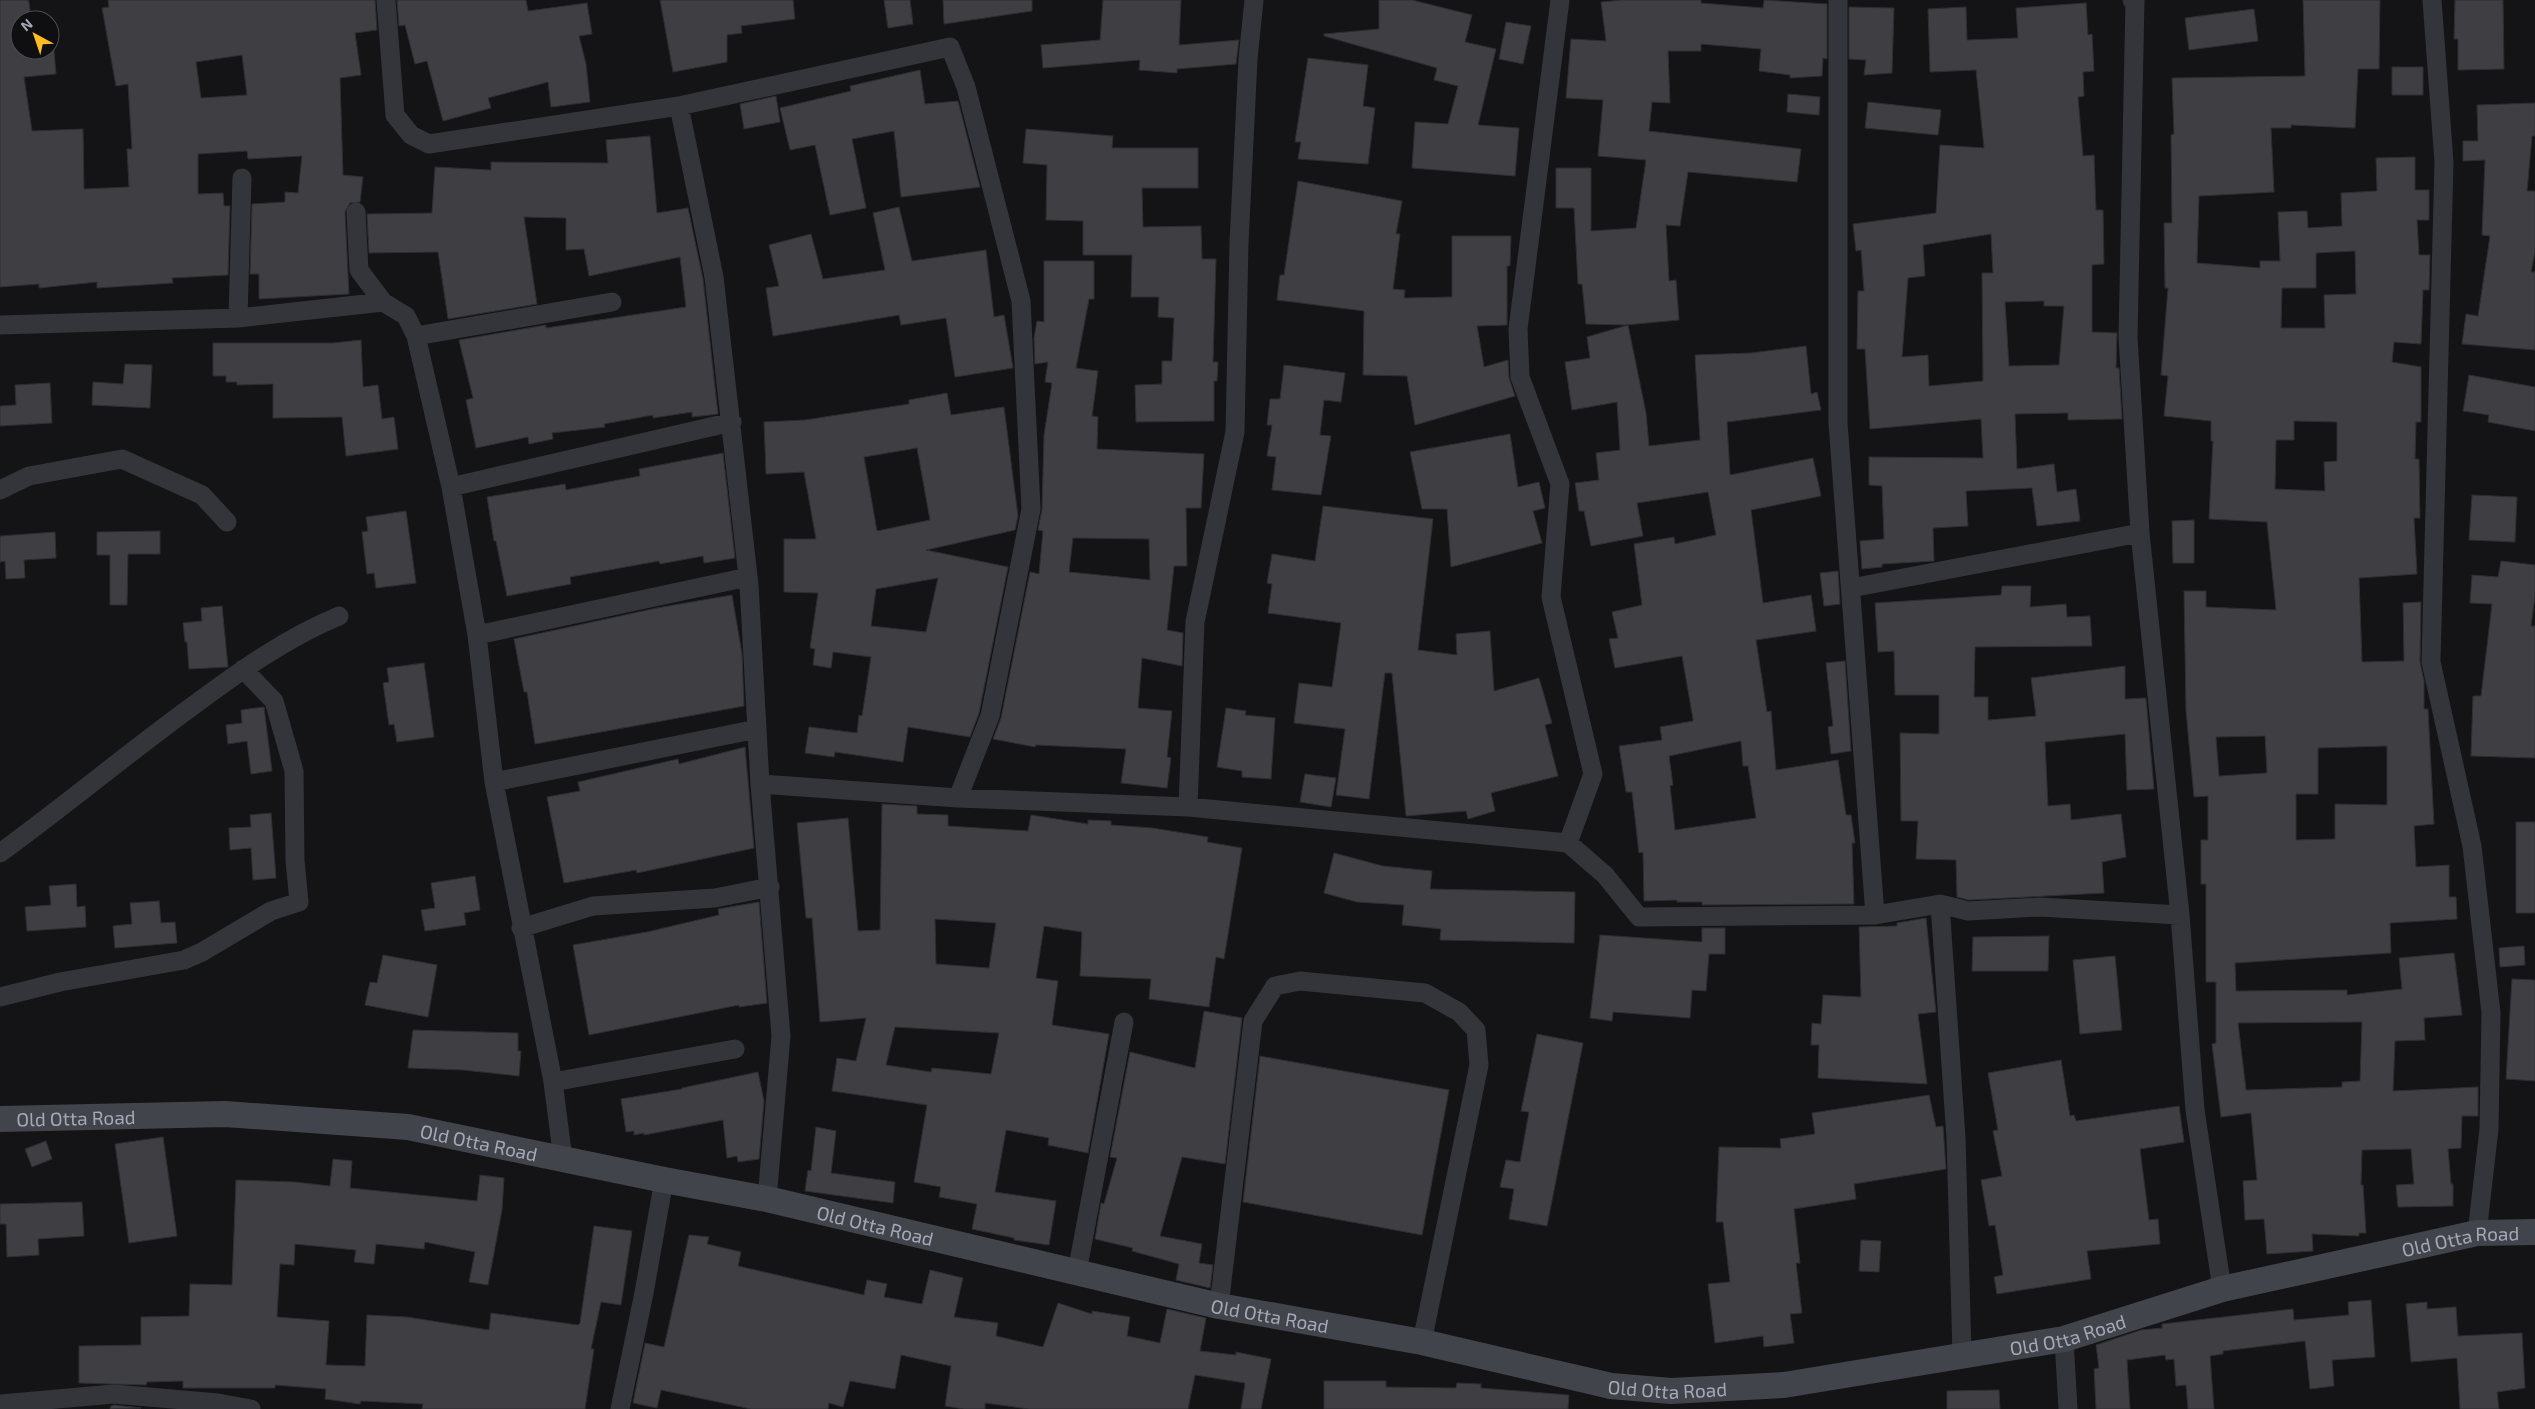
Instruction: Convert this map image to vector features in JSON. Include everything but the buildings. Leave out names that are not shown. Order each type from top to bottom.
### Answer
[{"type":"street","points":[[386,0],[395,115],[411,135],[429,144],[679,106],[950,47],[966,87],[1021,301],[1032,509],[990,716],[958,798]]},
{"type":"street","points":[[1188,807],[1195,622],[1235,432],[1239,243],[1248,59],[1254,0]]},
{"type":"street","points":[[1560,0],[1518,329],[1520,377],[1560,484],[1551,597],[1593,774],[1568,843]]},
{"type":"street","points":[[1838,0],[1838,423],[1875,915]]},
{"type":"street","points":[[2132,0],[2135,0],[2128,337],[2140,533],[2180,915],[2195,1110],[2222,1289]]},
{"type":"street","points":[[2432,0],[2444,162],[2431,662],[2472,846],[2491,1013],[2489,1129],[2477,1233]]},
{"type":"street","points":[[679,106],[714,277],[732,422],[748,577],[760,784],[782,1036],[767,1199]]},
{"type":"street","points":[[238,318],[242,178]]},
{"type":"street","points":[[356,212],[359,270],[383,302],[406,316],[416,336],[451,487],[477,635],[494,782],[521,928],[553,1082],[563,1159]]},
{"type":"street","points":[[0,325],[238,318],[383,302]]},
{"type":"street","points":[[416,336],[612,302]]},
{"type":"street","points":[[451,487],[732,422]]},
{"type":"street","points":[[0,490],[29,476],[122,459],[202,495],[227,522]]},
{"type":"street","points":[[1851,588],[2140,533]]},
{"type":"street","points":[[477,635],[748,577]]},
{"type":"street","points":[[0,853],[68,804],[141,743],[243,669],[304,630],[339,616]]},
{"type":"street","points":[[0,997],[60,982],[184,960],[202,952],[271,911],[299,902],[295,861],[294,771],[274,701],[243,669]]},
{"type":"street","points":[[494,782],[756,729]]},
{"type":"street","points":[[760,784],[958,798],[1188,807],[1568,843],[1605,875],[1639,917],[1875,915],[1940,904],[1968,911],[2040,907],[2180,915]]},
{"type":"street","points":[[521,928],[593,906],[715,898],[770,887]]},
{"type":"street","points":[[1940,904],[1956,1138],[1962,1354]]},
{"type":"street","points":[[1219,1306],[1253,1021],[1275,986],[1300,981],[1425,993],[1459,1012],[1476,1030],[1479,1065],[1422,1342]]},
{"type":"street","points":[[1077,1272],[1124,1022]]},
{"type":"street","points":[[553,1082],[735,1050]]},
{"type":"street","name":"Old Otta Road","points":[[0,1119],[225,1114],[408,1126],[664,1180],[767,1199],[1219,1306],[1422,1342],[1611,1386],[1671,1391],[1784,1385],[1962,1354],[2064,1339],[2222,1289],[2477,1233],[2535,1232]]},
{"type":"street","points":[[620,1409],[644,1294],[664,1180]]},
{"type":"street","points":[[2064,1339],[2068,1409]]},
{"type":"street","points":[[0,1404],[114,1394],[218,1403],[252,1409]]}]
